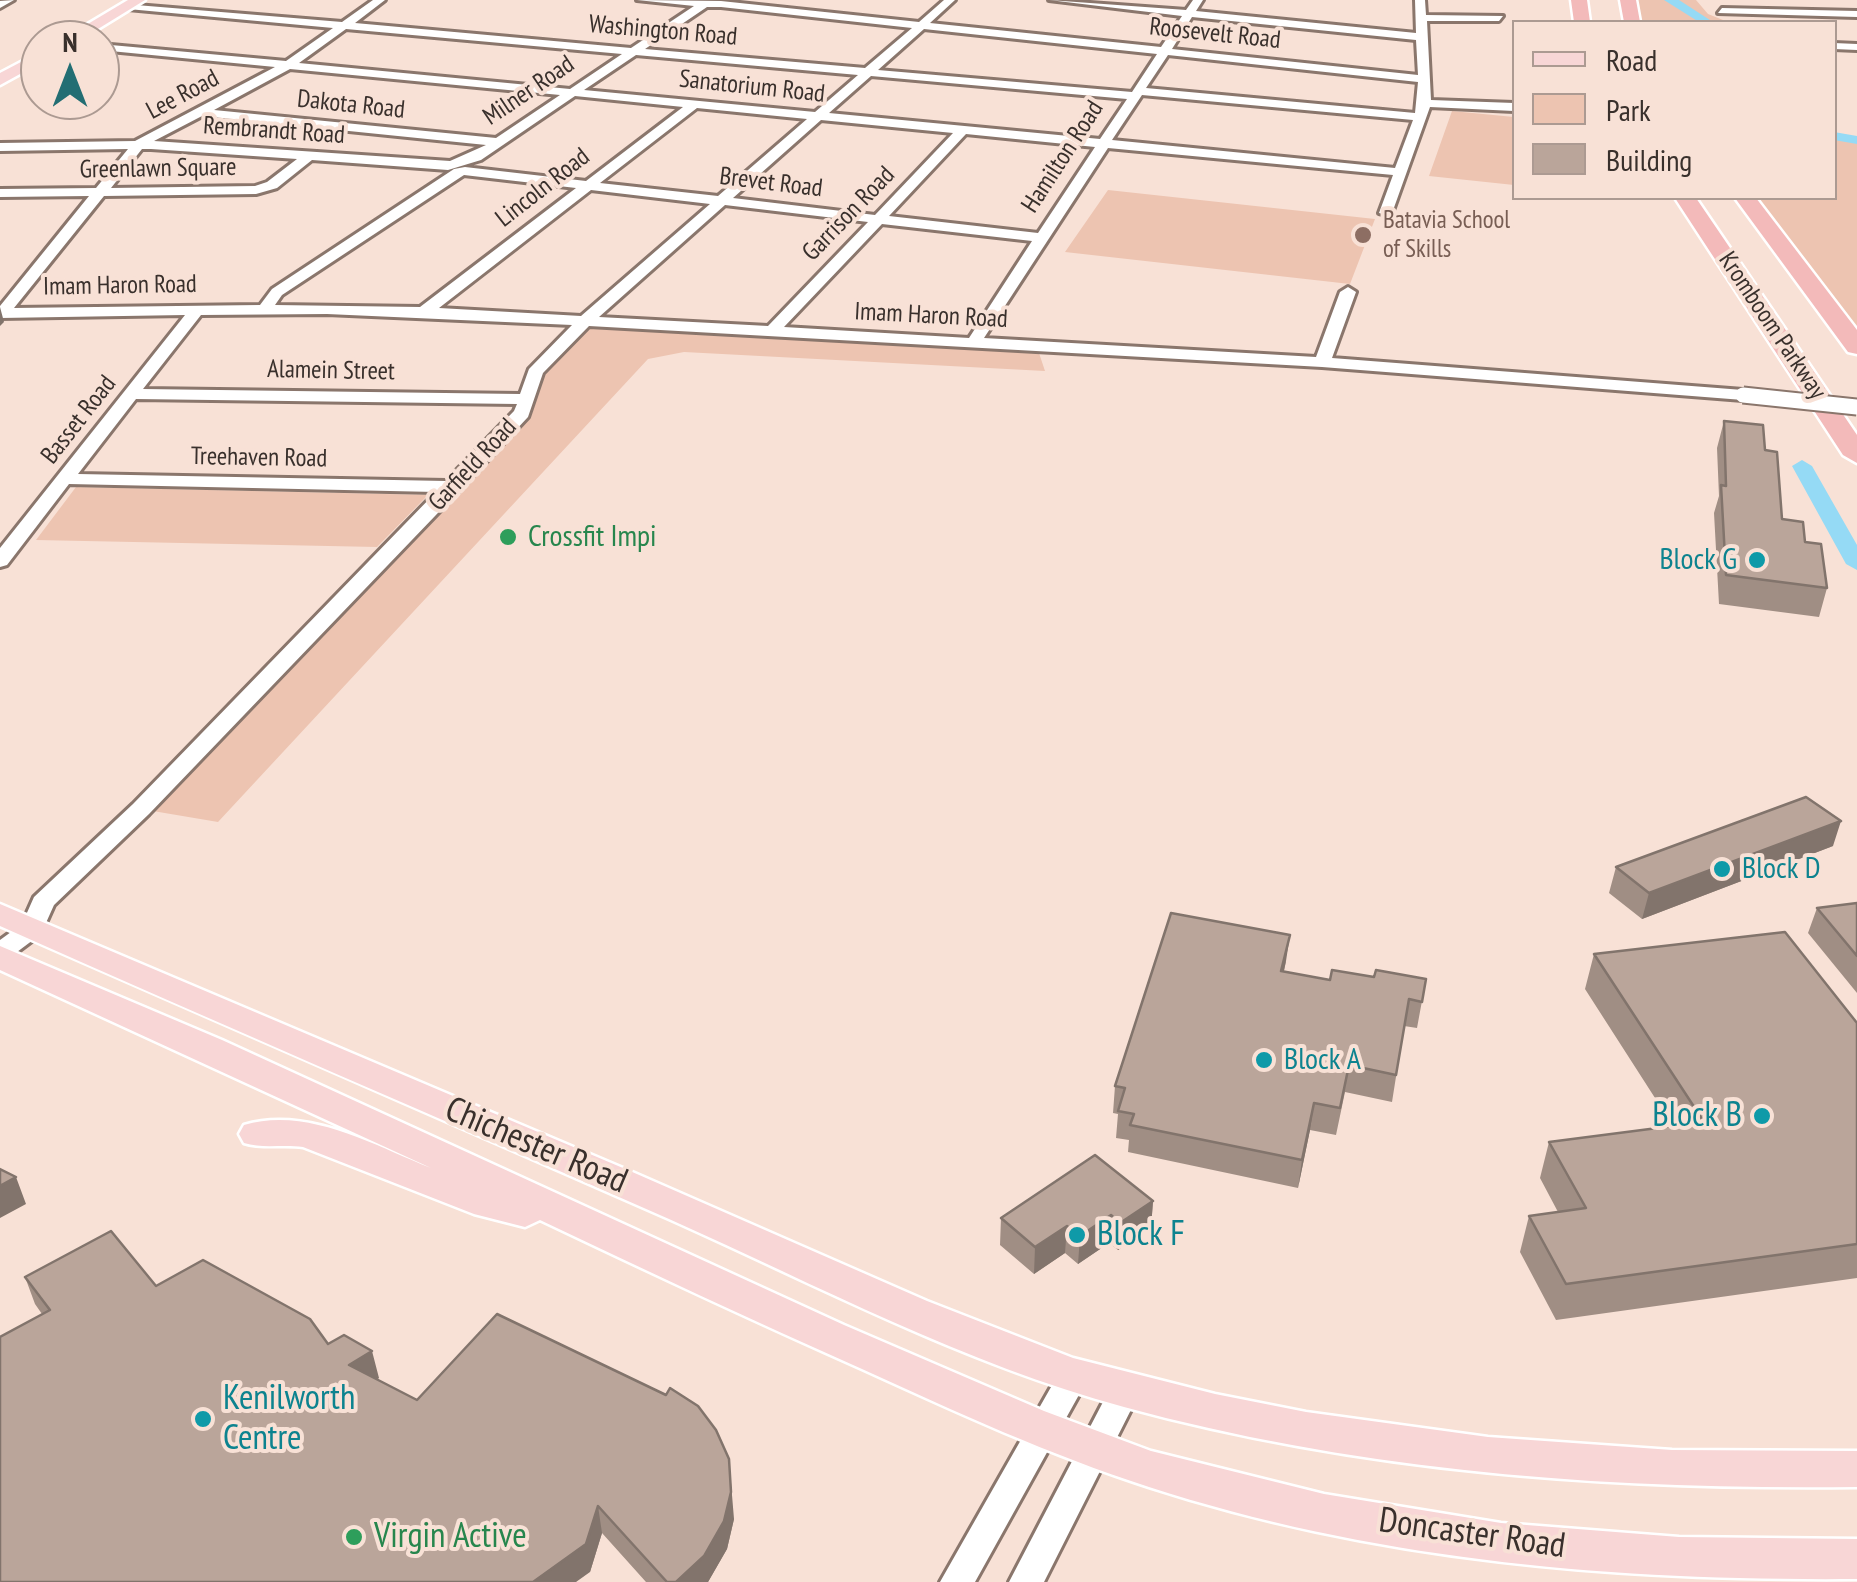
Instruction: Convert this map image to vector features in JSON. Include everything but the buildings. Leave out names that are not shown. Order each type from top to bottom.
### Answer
[{"type":"highway","name":"Kromboom Parkway","points":[[1686,200],[1857,455]]},
{"type":"highway","name":"Kromboom Parkway","points":[[1747,200],[1857,347]]},
{"type":"highway","points":[[1834,422],[1857,478]]},
{"type":"main road","points":[[104,20],[133,3]]},
{"type":"main road","name":"Chichester Road","points":[[16,916],[902,1306],[1074,1375]]},
{"type":"main road","name":"Chichester Road","points":[[0,955],[547,1209],[1042,1430]]},
{"type":"main road","points":[[256,1134],[286,1131],[309,1136],[503,1210],[525,1213],[547,1209]]},
{"type":"main road","points":[[1074,1375],[1222,1413],[1436,1452],[1685,1471],[1857,1470]]},
{"type":"main road","name":"Doncaster Road","points":[[1042,1430],[1239,1492],[1433,1532],[1668,1558],[1857,1559]]},
{"type":"street","points":[[0,5],[9,0]]},
{"type":"street","name":"Lee Road","points":[[1,313],[138,145],[288,65],[380,0]]},
{"type":"street","name":"Roosevelt Road","points":[[642,0],[708,1],[1424,79]]},
{"type":"street","name":"Garfield Road","points":[[0,955],[16,916],[141,809],[522,413],[535,372],[585,321],[950,0]]},
{"type":"street","points":[[1054,0],[1422,37]]},
{"type":"street","name":"Hamilton Road","points":[[973,343],[1198,0]]},
{"type":"street","points":[[1386,213],[1422,110],[1420,0]]},
{"type":"street","name":"Milner Road","points":[[264,310],[277,292],[708,1]]},
{"type":"street","name":"Washington Road","points":[[133,3],[1135,94],[1422,110],[1512,107]]},
{"type":"street","points":[[1722,11],[1857,14]]},
{"type":"street","points":[[1421,18],[1498,18]]},
{"type":"street","name":"Sanatorium Road","points":[[120,49],[1400,172]]},
{"type":"street","name":"Lincoln Road","points":[[424,312],[694,104]]},
{"type":"street","name":"Dakota Road","points":[[200,112],[498,142]]},
{"type":"street","name":"Garrison Road","points":[[771,332],[963,130]]},
{"type":"street","name":"Rembrandt Road","points":[[0,147],[138,145],[458,169]]},
{"type":"street","name":"Greenlawn Square","points":[[0,193],[256,190],[270,186],[307,156]]},
{"type":"street","name":"Brevet Road","points":[[458,169],[1040,238]]},
{"type":"street","points":[[1322,362],[1348,292]]},
{"type":"street","name":"Basset Road","points":[[0,561],[197,310]]},
{"type":"street","name":"Imam Haron Road","points":[[1,313],[424,312],[1322,362],[1857,406]]},
{"type":"street","name":"Alamein Street","points":[[132,394],[528,399]]},
{"type":"street","name":"Treehaven Road","points":[[64,479],[453,486]]},
{"type":"street","points":[[957,1582],[1074,1375]]},
{"type":"street","points":[[1026,1582],[1125,1390]]},
{"type":"green space","points":[[1637,0],[1696,0],[1708,14],[1723,20],[1640,20]]},
{"type":"green space","points":[[1452,111],[1512,117],[1512,185],[1429,176]]},
{"type":"green space","points":[[1837,133],[1857,137],[1857,330],[1757,200],[1837,200]]},
{"type":"green space","points":[[1108,190],[1375,219],[1350,284],[1065,252]]},
{"type":"green space","points":[[585,321],[1037,347],[1045,371],[684,352],[648,359],[218,822],[141,809],[521,413],[531,380]]},
{"type":"green space","points":[[76,487],[428,495],[377,547],[36,540]]},
{"type":"waterway","points":[[1670,0],[1704,20]]},
{"type":"waterway","points":[[1837,137],[1857,140]]},
{"type":"waterway","points":[[1802,466],[1857,564]]},
{"type":"place","name":"Batavia School of Skills","points":[[1363,235]]},
{"type":"place","name":"Crossfit Impi","points":[[508,537]]},
{"type":"place","name":"Block G","points":[[1757,560]]},
{"type":"place","name":"Block D","points":[[1722,869]]},
{"type":"place","name":"Block A","points":[[1264,1060]]},
{"type":"place","name":"Block B","points":[[1762,1116]]},
{"type":"place","name":"Block F","points":[[1077,1235]]},
{"type":"place","name":"Kenilworth Centre","points":[[203,1419]]},
{"type":"place","name":"Virgin Active","points":[[354,1537]]}]
